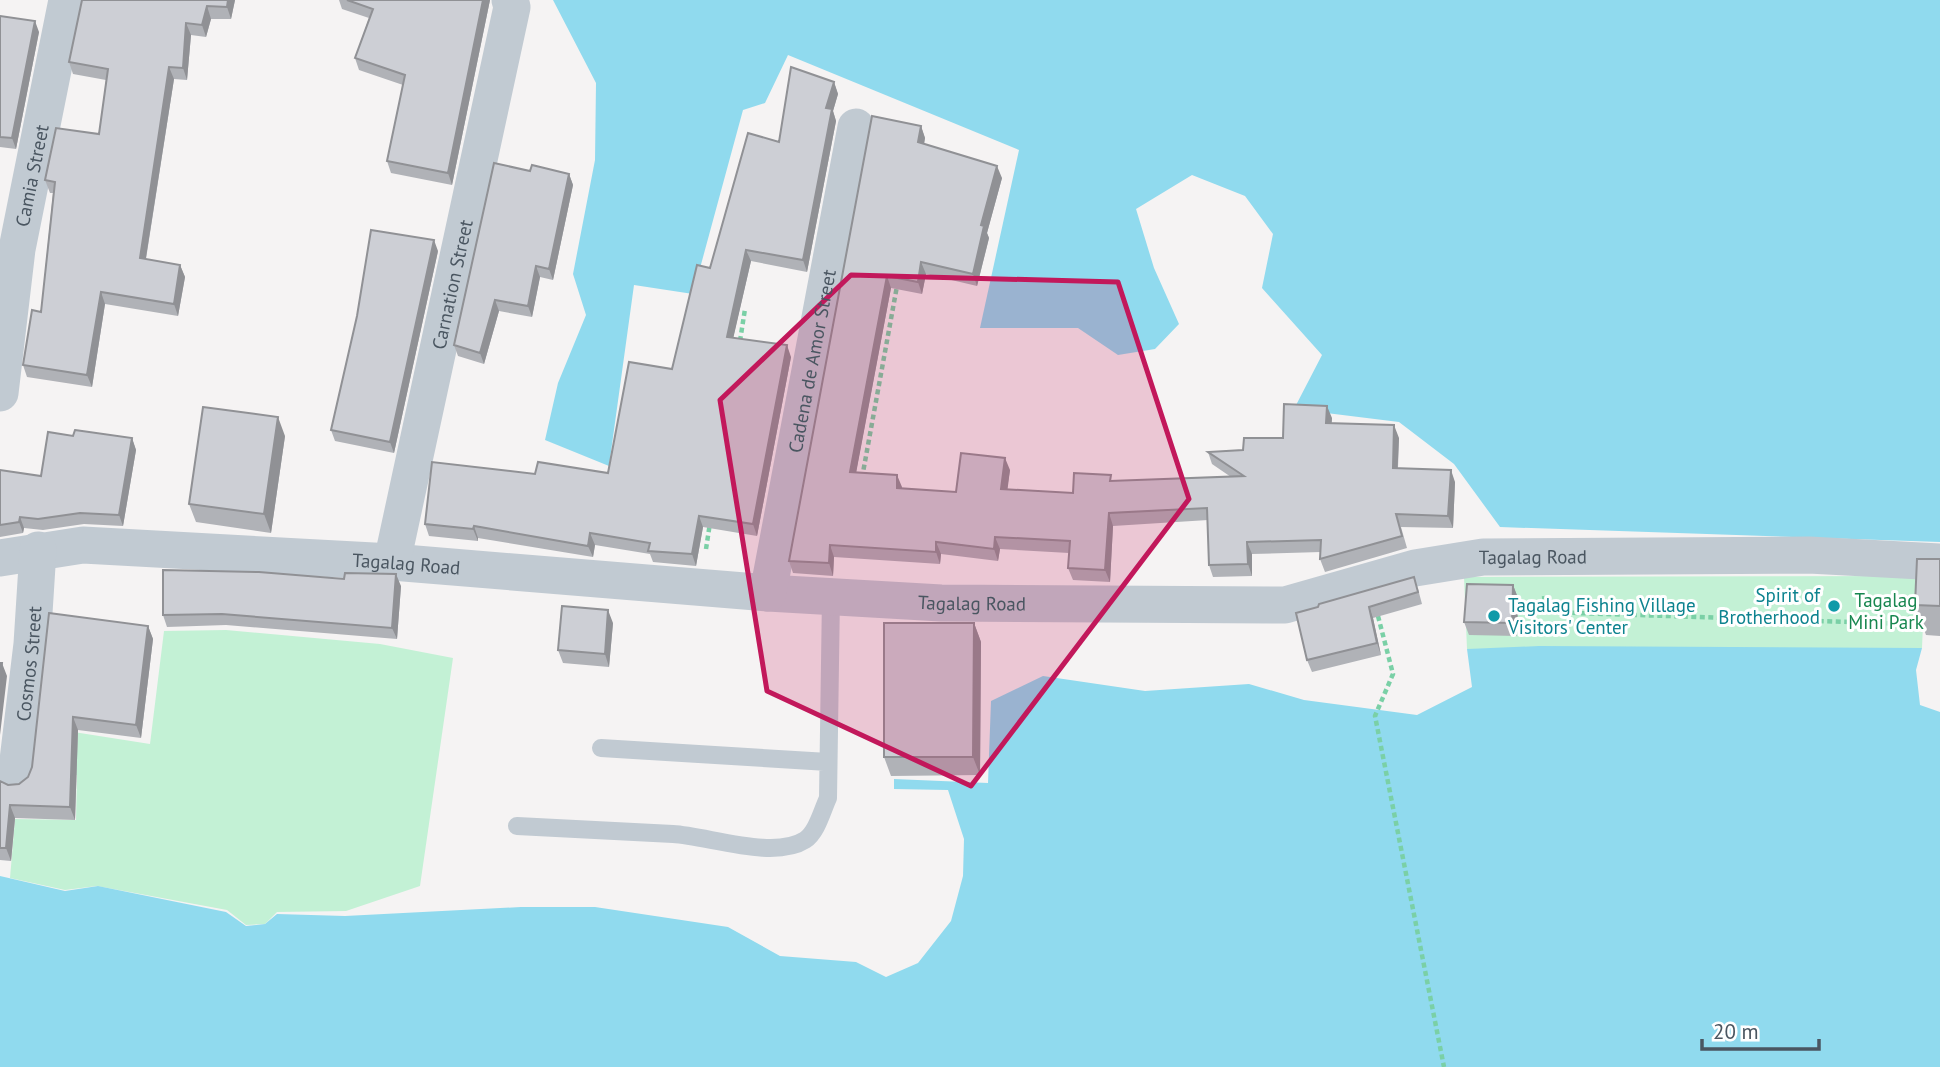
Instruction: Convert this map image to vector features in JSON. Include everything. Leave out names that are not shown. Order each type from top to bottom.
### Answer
[{"type":"street","name":"Camia Street","points":[[0,393],[18,249],[67,0]]},
{"type":"street","name":"Carnation Street","points":[[392,562],[511,4]]},
{"type":"street","name":"Cadena de Amor Street","points":[[768,593],[856,127]]},
{"type":"street","name":"Tagalag Road","points":[[0,558],[83,545],[392,562],[768,593],[941,603],[1285,605],[1415,568],[1483,556],[1808,555],[1940,562]]},
{"type":"street","name":"Cosmos Street","points":[[16,777],[32,644],[38,550]]},
{"type":"lane","points":[[517,826],[676,834],[754,846],[787,847],[806,840],[815,828],[828,798],[831,596]]},
{"type":"lane","points":[[601,748],[828,762]]},
{"type":"path","points":[[862,482],[897,286]]},
{"type":"path","points":[[738,349],[745,309]]},
{"type":"path","points":[[699,587],[710,521]]},
{"type":"path","points":[[1370,581],[1393,674],[1375,716],[1444,1067]]},
{"type":"path","points":[[1543,588],[1546,612],[1909,624],[1914,588]]},
{"type":"highlighted area","points":[[851,275],[1118,282],[1189,499],[971,786],[767,691],[720,400]]},
{"type":"green space","name":"Tagalag Mini Park","points":[[1925,576],[1922,648],[1467,649],[1464,577]]},
{"type":"green space","points":[[226,630],[380,644],[453,658],[420,886],[346,911],[277,912],[265,924],[246,925],[227,910],[97,886],[65,890],[10,878],[15,819],[76,820],[77,775],[27,772],[29,725],[150,744],[164,631]]},
{"type":"water","points":[[553,0],[1940,0],[1940,542],[1500,527],[1454,464],[1399,422],[1294,409],[1322,355],[1262,288],[1273,234],[1245,196],[1192,175],[1136,209],[1154,268],[1179,324],[1155,349],[1118,355],[1078,328],[980,328],[1019,150],[788,55],[765,103],[743,110],[693,294],[634,285],[609,466],[545,440],[558,383],[586,315],[573,274],[595,160],[596,83]]},
{"type":"water","points":[[1539,646],[1922,648],[1916,670],[1920,705],[1940,712],[1940,1067],[0,1067],[0,876],[65,891],[98,886],[226,912],[246,926],[265,924],[277,914],[345,916],[521,907],[595,907],[728,927],[780,956],[856,962],[886,977],[918,963],[951,921],[963,876],[964,839],[948,790],[894,789],[894,779],[988,783],[991,701],[1043,676],[1145,691],[1249,684],[1304,700],[1417,715],[1472,687],[1467,649]]},
{"type":"building","points":[[82,0],[228,0],[227,7],[207,6],[202,25],[186,23],[183,68],[169,67],[140,258],[180,265],[174,304],[101,292],[87,375],[23,365],[32,310],[41,312],[55,182],[45,180],[56,128],[99,134],[108,69],[69,62]]},
{"type":"building","points":[[347,0],[483,0],[448,173],[387,161],[405,75],[355,58],[373,9]]},
{"type":"building","points":[[0,16],[35,21],[12,138],[0,137]]},
{"type":"building","points":[[791,67],[834,82],[826,108],[832,109],[803,260],[746,250],[727,337],[787,345],[753,524],[699,516],[692,554],[648,551],[650,543],[590,533],[588,546],[474,526],[473,529],[425,524],[432,462],[535,474],[538,462],[608,473],[629,362],[672,369],[697,265],[710,268],[748,133],[779,142]]},
{"type":"building","points":[[872,116],[921,126],[918,142],[997,166],[981,225],[984,226],[973,274],[921,262],[918,282],[887,276],[850,472],[897,475],[897,488],[956,492],[961,453],[1005,458],[1001,489],[1073,493],[1074,473],[1111,475],[1110,481],[1244,476],[1208,452],[1243,450],[1244,438],[1283,438],[1284,404],[1327,406],[1326,423],[1394,425],[1393,468],[1451,470],[1448,516],[1396,514],[1402,536],[1320,559],[1321,540],[1247,542],[1248,564],[1209,565],[1207,508],[1109,513],[1105,570],[1068,568],[1070,541],[995,537],[994,549],[936,542],[936,552],[830,545],[829,563],[789,561]]},
{"type":"building","points":[[494,163],[530,171],[532,165],[569,174],[549,269],[536,266],[528,306],[495,300],[480,353],[454,345]]},
{"type":"building","points":[[371,230],[434,240],[390,442],[331,430],[357,316]]},
{"type":"building","points":[[203,407],[278,417],[264,514],[189,504]]},
{"type":"building","points":[[75,430],[132,438],[119,515],[80,513],[38,519],[20,517],[19,522],[0,525],[0,470],[41,476],[48,432],[73,436]]},
{"type":"building","points":[[1917,559],[1940,559],[1940,606],[1915,605]]},
{"type":"building","points":[[163,570],[259,572],[344,579],[345,573],[396,574],[392,628],[222,614],[163,615]]},
{"type":"building","points":[[1414,577],[1418,592],[1369,607],[1377,643],[1307,660],[1296,613]]},
{"type":"building","points":[[1467,584],[1513,585],[1512,623],[1464,622]]},
{"type":"building","points":[[562,606],[608,610],[605,654],[558,650]]},
{"type":"building","points":[[49,613],[148,626],[136,725],[73,717],[70,807],[10,805],[6,848],[0,848],[0,781],[8,785],[19,784],[28,777],[32,767]]},
{"type":"building","points":[[884,623],[974,623],[973,757],[884,757]]},
{"type":"place","name":"Spirit of Brotherhood","points":[[1834,606]]},
{"type":"place","name":"Tagalag Fishing Village Visitors' Center","points":[[1494,616]]}]
